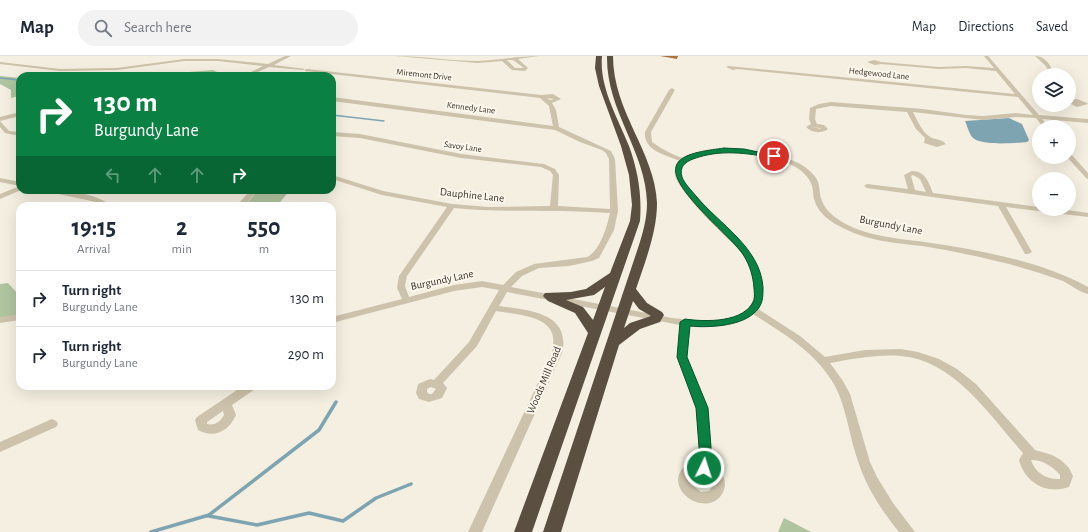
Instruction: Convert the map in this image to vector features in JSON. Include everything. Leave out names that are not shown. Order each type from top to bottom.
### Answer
[{"type":"highway","points":[[523,532],[605,308],[635,221],[637,195],[634,172],[599,76],[597,66],[608,56]]},
{"type":"highway","points":[[552,532],[648,234],[652,207],[652,195],[647,171],[613,90],[609,72],[608,56]]},
{"type":"highway","points":[[549,296],[571,296],[590,292],[617,274]]},
{"type":"highway","points":[[613,343],[635,326],[657,317],[643,306],[630,289]]},
{"type":"highway","points":[[549,296],[579,310],[595,333]]},
{"type":"street","points":[[164,62],[166,56]]},
{"type":"street","points":[[254,72],[289,56]]},
{"type":"street","points":[[397,56],[471,64],[537,56]]},
{"type":"street","points":[[423,59],[428,56]]},
{"type":"street","points":[[515,59],[534,56]]},
{"type":"street","points":[[984,56],[998,70],[1040,120]]},
{"type":"street","points":[[1037,56],[1048,65],[1049,68]]},
{"type":"street","points":[[504,60],[514,69],[525,70],[526,68],[515,59]]},
{"type":"street","name":"Miremont Drive","points":[[0,63],[60,70],[117,69],[164,62],[218,60],[328,72]]},
{"type":"street","points":[[881,63],[939,68],[998,70]]},
{"type":"street","name":"Hedgewood Lane","points":[[737,68],[1020,96]]},
{"type":"street","name":"Miremont Drive","points":[[336,73],[540,97],[549,96],[558,99],[550,102]]},
{"type":"street","points":[[672,90],[648,132],[648,139],[652,146],[658,150],[684,160],[678,169],[678,177],[701,206],[743,249],[756,270],[759,299],[752,310],[794,335],[823,361],[833,374],[849,404],[865,463],[874,484],[908,532]]},
{"type":"street","name":"Miremont Drive","points":[[540,97],[550,102],[554,108],[556,128]]},
{"type":"street","name":"Kennedy Lane","points":[[336,100],[556,128],[608,152],[612,159],[614,211]]},
{"type":"street","points":[[815,125],[812,117],[813,108],[815,106],[836,104],[923,111],[978,118],[1012,114],[1088,121]]},
{"type":"street","points":[[909,110],[919,129],[929,139]]},
{"type":"street","points":[[0,119],[16,115]]},
{"type":"street","points":[[0,123],[6,132],[16,133]]},
{"type":"street","name":"Savoy Lane","points":[[336,134],[360,136],[461,156],[542,165],[553,170],[556,175],[554,207]]},
{"type":"street","name":"Burgundy Lane","points":[[684,160],[704,152],[724,150],[748,151],[774,156],[795,165],[810,176],[814,181],[820,206],[823,211],[851,230],[894,240],[972,252],[1012,261],[1069,280],[1088,291]]},
{"type":"street","points":[[1076,163],[1088,177]]},
{"type":"street","points":[[912,191],[907,175],[909,173],[918,174],[923,177],[930,194]]},
{"type":"street","name":"Dauphine Lane","points":[[336,177],[382,193],[452,206],[511,210],[554,207],[614,211]]},
{"type":"street","points":[[0,180],[16,183]]},
{"type":"street","points":[[867,186],[1032,207]]},
{"type":"street","points":[[0,197],[16,190]]},
{"type":"street","points":[[69,194],[98,200],[101,202]]},
{"type":"street","points":[[244,202],[251,194]]},
{"type":"street","points":[[1001,204],[1028,252]]},
{"type":"street","points":[[407,300],[401,290],[400,283],[403,276],[452,206]]},
{"type":"street","points":[[437,383],[473,344],[505,288],[519,274],[537,266],[569,263],[590,259],[596,256],[610,230],[614,211]]},
{"type":"street","points":[[1076,213],[1088,215]]},
{"type":"street","name":"Burgundy Lane","points":[[336,319],[470,284],[482,284],[605,308],[703,324],[726,322],[740,318],[752,310]]},
{"type":"street","name":"Woods Mill Road","points":[[475,532],[557,352],[560,342],[558,332],[545,320],[538,316],[494,308]]},
{"type":"street","points":[[0,320],[16,318]]},
{"type":"street","points":[[685,322],[682,357],[702,408],[705,447],[704,468]]},
{"type":"street","points":[[823,361],[873,352],[894,351],[918,355],[939,364],[961,377],[972,387],[1032,455]]},
{"type":"street","points":[[226,404],[245,390]]},
{"type":"street","points":[[0,447],[52,424]]},
{"type":"green space","points":[[213,70],[217,72],[189,72]]},
{"type":"green space","points":[[0,76],[16,78],[16,97],[11,98],[11,90],[0,84]]},
{"type":"green space","points":[[255,194],[287,194],[280,202],[248,202]]},
{"type":"green space","points":[[8,283],[16,292],[16,316],[0,318],[0,284]]},
{"type":"green space","points":[[784,518],[811,532],[778,532]]},
{"type":"water","points":[[1009,118],[1022,124],[1029,140],[1027,142],[991,143],[978,141],[973,138],[969,132],[965,121]]},
{"type":"waterway","points":[[0,78],[16,80]]},
{"type":"waterway","points":[[336,115],[384,121]]},
{"type":"waterway","points":[[151,532],[209,515],[319,430],[336,402]]},
{"type":"waterway","points":[[209,516],[257,525],[309,513],[343,521],[376,498],[411,484]]},
{"type":"route","points":[[704,468],[705,447],[702,408],[682,357],[685,322],[716,324],[740,318],[752,310],[759,299],[756,270],[749,257],[688,191],[678,177],[678,169],[684,160],[704,152],[724,150],[744,151],[774,156]]}]
